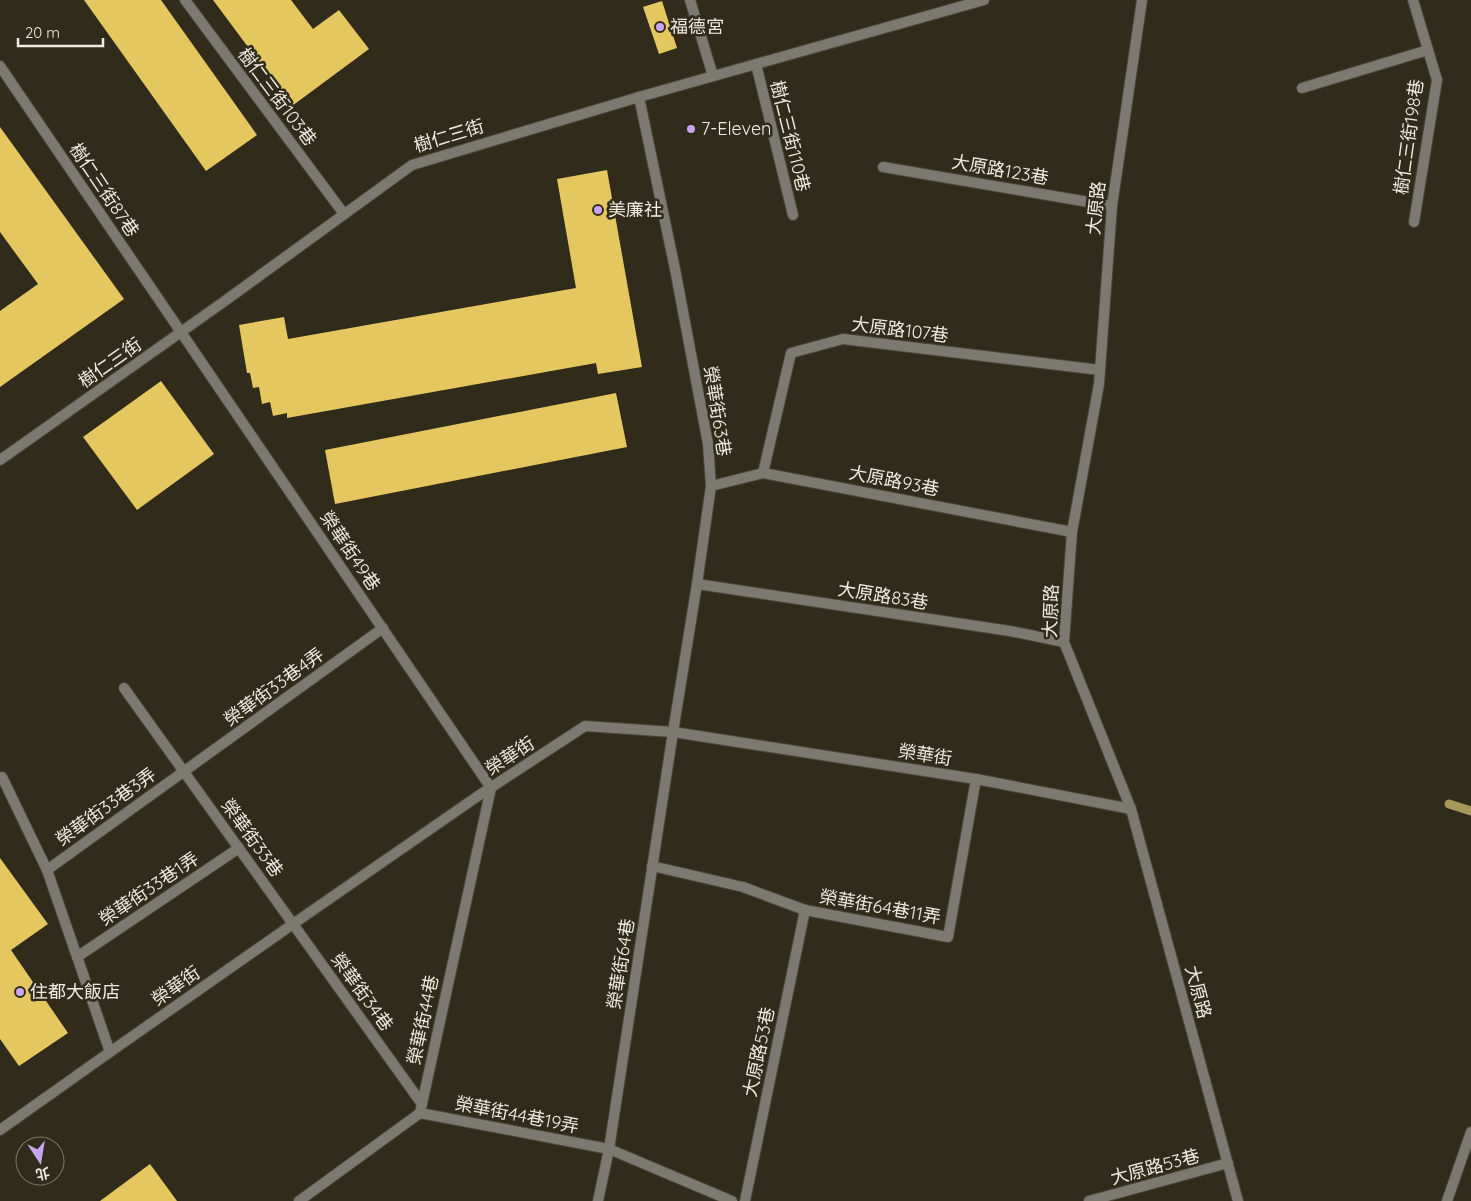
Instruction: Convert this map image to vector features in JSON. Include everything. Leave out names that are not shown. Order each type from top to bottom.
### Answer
[{"type":"street","name":"樹仁三街103巷","points":[[185,0],[344,214]]},
{"type":"street","points":[[690,0],[713,76]]},
{"type":"street","name":"樹仁三街","points":[[0,460],[182,332],[412,164],[639,97],[984,0]]},
{"type":"street","name":"大原路","points":[[1142,0],[1112,206],[1099,384],[1072,532],[1064,642],[1131,809],[1238,1201]]},
{"type":"street","name":"樹仁三街198巷","points":[[1413,0],[1437,80],[1414,222]]},
{"type":"street","points":[[1302,88],[1428,50]]},
{"type":"street","name":"樹仁三街110巷","points":[[756,64],[793,215]]},
{"type":"street","name":"樹仁三街87巷","points":[[0,66],[182,332]]},
{"type":"street","name":"榮華街63巷","points":[[639,97],[675,269],[708,444],[711,486],[673,732]]},
{"type":"street","name":"大原路123巷","points":[[883,166],[1112,206]]},
{"type":"street","name":"榮華街49巷","points":[[182,332],[491,788]]},
{"type":"street","name":"大原路107巷","points":[[763,473],[791,353],[843,339],[1100,370]]},
{"type":"street","name":"大原路93巷","points":[[711,486],[763,473],[1072,532]]},
{"type":"street","name":"大原路83巷","points":[[697,584],[1010,631],[1064,642]]},
{"type":"street","name":"榮華街33巷4弄","points":[[184,771],[383,628]]},
{"type":"street","name":"榮華街33巷","points":[[124,688],[293,924]]},
{"type":"street","name":"榮華街","points":[[0,1130],[293,924],[585,726],[673,732],[976,779],[1131,809]]},
{"type":"street","name":"榮華街64巷","points":[[598,1201],[609,1149],[673,732]]},
{"type":"street","name":"榮華街33巷3弄","points":[[47,870],[184,771]]},
{"type":"street","points":[[2,776],[47,870],[110,1052]]},
{"type":"street","name":"榮華街64巷11弄","points":[[652,866],[743,887],[804,910],[948,937],[976,779]]},
{"type":"street","name":"榮華街44巷","points":[[420,1108],[491,788]]},
{"type":"street","name":"榮華街33巷1弄","points":[[77,957],[238,848]]},
{"type":"street","name":"大原路53巷","points":[[745,1201],[804,910]]},
{"type":"street","name":"榮華街34巷","points":[[293,924],[420,1108]]},
{"type":"street","points":[[299,1201],[420,1108]]},
{"type":"street","name":"榮華街44巷19弄","points":[[420,1108],[609,1149]]},
{"type":"street","points":[[1447,1201],[1471,1132]]},
{"type":"street","points":[[609,1149],[732,1201]]},
{"type":"street","name":"大原路53巷","points":[[1089,1201],[1228,1164]]},
{"type":"building","points":[[84,0],[161,0],[257,135],[206,171]]},
{"type":"building","points":[[213,0],[291,0],[313,29],[339,10],[369,49],[292,106]]},
{"type":"building","name":"福德宮","points":[[662,1],[677,48],[659,54],[643,7]]},
{"type":"building","points":[[0,127],[124,299],[0,387],[0,311],[38,284],[0,232]]},
{"type":"building","points":[[607,170],[642,367],[598,374],[596,363],[287,418],[287,413],[273,416],[270,402],[262,404],[259,387],[253,388],[250,373],[247,373],[239,325],[284,317],[288,339],[576,288],[557,179]]},
{"type":"building","points":[[161,381],[214,454],[137,510],[83,437]]},
{"type":"building","points":[[616,393],[627,447],[335,504],[325,450]]},
{"type":"building","name":"住都大飯店","points":[[0,858],[48,924],[11,950],[68,1033],[19,1066],[0,1039]]},
{"type":"building","points":[[150,1164],[177,1201],[100,1201]]},
{"type":"waterway","points":[[1449,804],[1471,811]]},
{"type":"place","name":"福德宮","points":[[660,27]]},
{"type":"place","name":"7-Eleven","points":[[691,129]]},
{"type":"place","name":"美廉社","points":[[598,210]]},
{"type":"place","name":"住都大飯店","points":[[20,992]]}]
